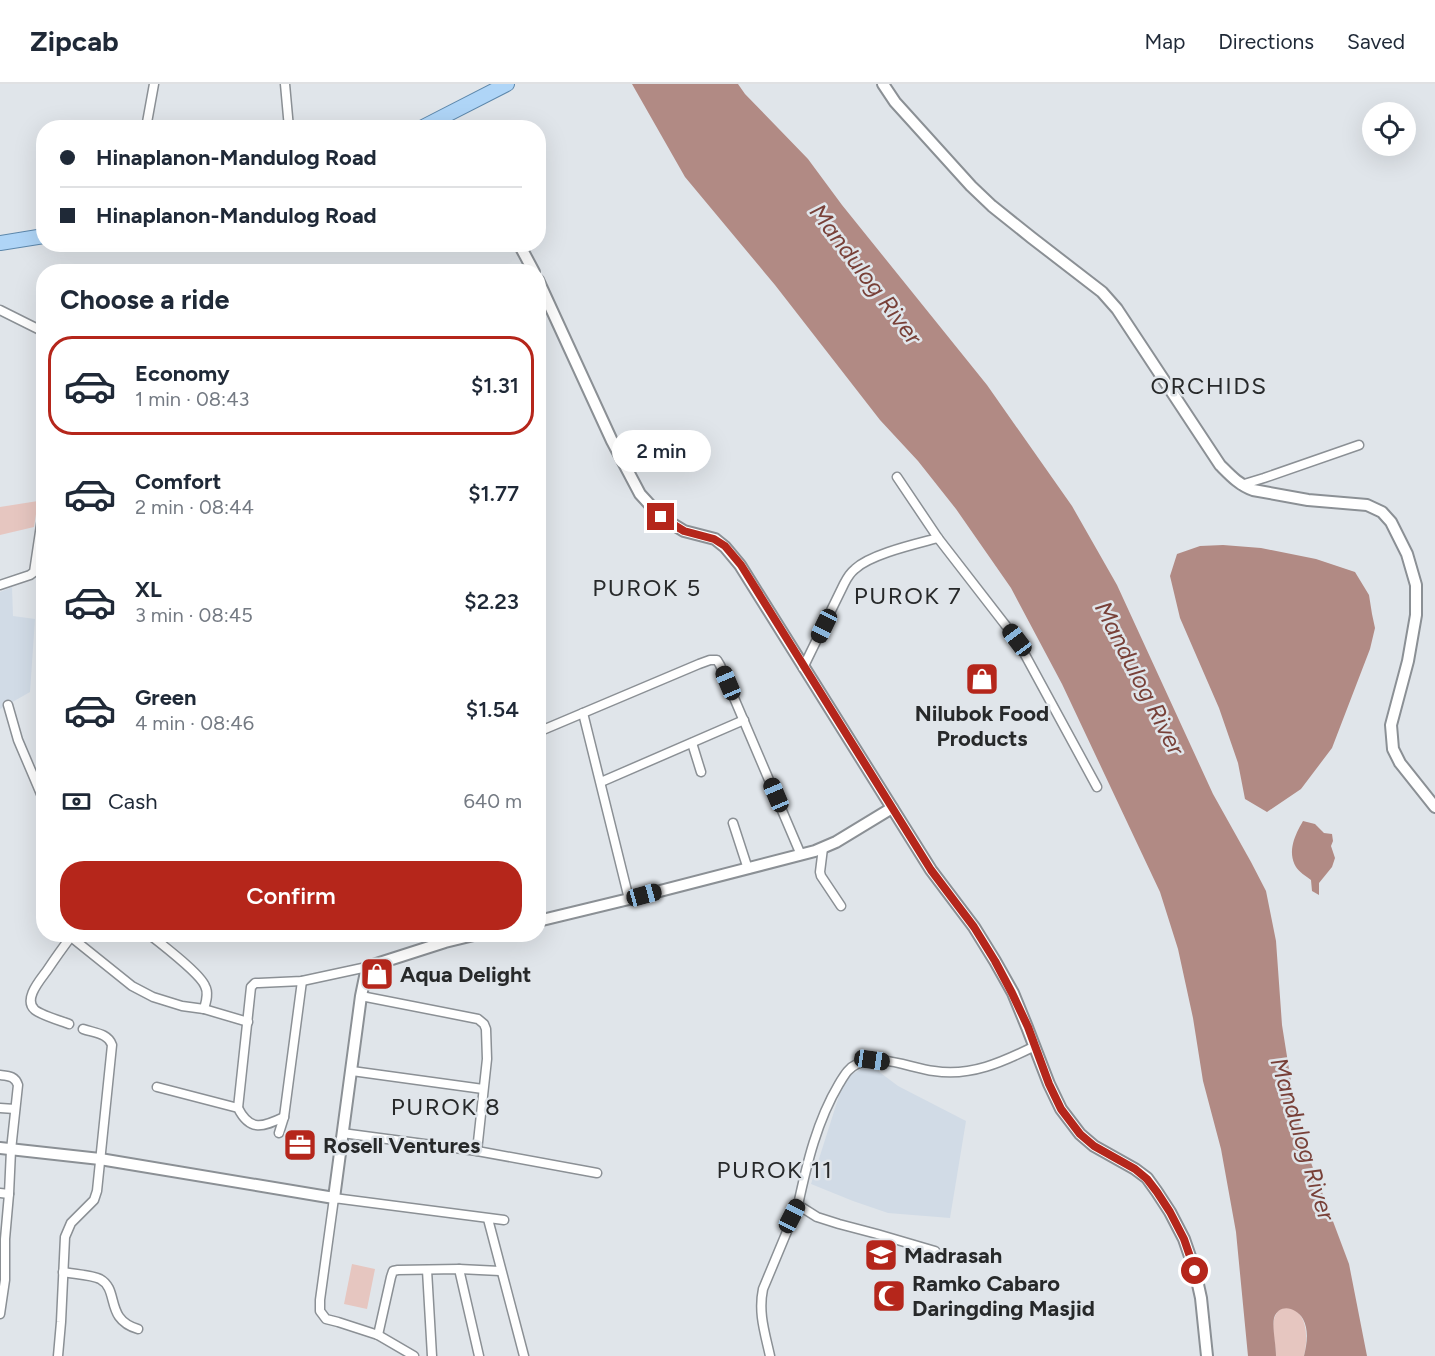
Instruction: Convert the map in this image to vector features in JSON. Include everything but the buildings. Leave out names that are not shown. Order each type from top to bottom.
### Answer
[{"type":"main road","points":[[436,120],[507,84]]},
{"type":"main road","points":[[0,243],[36,237]]},
{"type":"street","points":[[147,120],[154,84]]},
{"type":"street","points":[[285,84],[289,120]]},
{"type":"street","points":[[883,84],[903,111],[978,192],[1032,238],[1102,292],[1117,309],[1220,465],[1234,480],[1253,490],[1308,500],[1367,505],[1382,512],[1391,522],[1407,554],[1416,585],[1416,615],[1408,661],[1391,725],[1393,749],[1400,763],[1435,807]]},
{"type":"street","points":[[546,297],[612,441],[640,494],[661,517],[684,531],[714,539],[725,546],[741,565],[803,668],[931,870],[974,927],[995,961],[1012,993],[1061,1109],[1080,1134],[1094,1146],[1135,1169],[1147,1179],[1170,1212],[1184,1239],[1195,1271],[1201,1299],[1207,1356]]},
{"type":"street","points":[[0,310],[36,328]]},
{"type":"street","points":[[1241,484],[1359,445]]},
{"type":"street","points":[[897,477],[938,538],[1017,640],[1097,787]]},
{"type":"street","points":[[803,668],[844,584],[856,567],[868,560],[938,538]]},
{"type":"street","points":[[0,585],[30,575],[34,572],[36,559]]},
{"type":"street","points":[[546,728],[699,663],[717,660],[801,855]]},
{"type":"street","points":[[8,705],[18,740],[36,782]]},
{"type":"street","points":[[583,712],[629,899]]},
{"type":"street","points":[[600,782],[744,720]]},
{"type":"street","points":[[692,743],[701,772]]},
{"type":"street","points":[[546,919],[823,848],[892,808]]},
{"type":"street","points":[[733,823],[748,869]]},
{"type":"street","points":[[823,848],[820,876],[842,906]]},
{"type":"street","points":[[67,942],[35,986],[30,1000],[35,1010],[69,1024]]},
{"type":"street","points":[[79,942],[132,986],[153,997],[248,1022]]},
{"type":"street","points":[[159,942],[204,983],[207,998],[204,1009]]},
{"type":"street","points":[[284,1118],[262,1125],[251,1125],[244,1119],[238,1108],[253,984],[302,981],[367,967],[435,942]]},
{"type":"street","points":[[367,967],[342,1133],[320,1311],[326,1320],[378,1335],[414,1356]]},
{"type":"street","points":[[279,1133],[284,1118],[302,981]]},
{"type":"street","points":[[361,996],[478,1019],[484,1024],[487,1036],[487,1059],[477,1151]]},
{"type":"street","points":[[58,1356],[65,1237],[71,1223],[94,1200],[97,1191],[112,1045],[106,1036],[84,1029]]},
{"type":"street","points":[[771,1356],[760,1302],[763,1289],[798,1205],[805,1170],[819,1125],[831,1097],[848,1069],[872,1060],[934,1071],[961,1072],[986,1068],[1035,1046]]},
{"type":"street","points":[[352,1071],[483,1089]]},
{"type":"street","points":[[0,1075],[14,1077],[18,1085],[6,1149],[0,1314]]},
{"type":"street","points":[[157,1087],[238,1108]]},
{"type":"street","points":[[0,1108],[15,1110]]},
{"type":"street","points":[[342,1133],[477,1151],[597,1173]]},
{"type":"street","points":[[6,1149],[100,1160],[334,1198],[504,1220]]},
{"type":"street","points":[[798,1205],[838,1224],[935,1251]]},
{"type":"street","points":[[488,1219],[524,1356]]},
{"type":"street","points":[[378,1335],[393,1271],[459,1269],[500,1271]]},
{"type":"street","points":[[459,1269],[479,1356]]},
{"type":"street","points":[[427,1270],[432,1356]]},
{"type":"street","points":[[63,1272],[100,1279],[108,1289],[119,1318],[129,1327],[138,1329]]},
{"type":"shaded area","points":[[36,501],[34,527],[0,535],[0,507]]},
{"type":"shaded area","points":[[12,587],[13,616],[35,619],[30,692],[0,709],[0,592]]},
{"type":"shaded area","points":[[865,1066],[878,1071],[898,1086],[966,1121],[950,1218],[888,1213],[811,1184],[844,1080]]},
{"type":"shaded area","points":[[352,1264],[375,1269],[367,1309],[344,1304]]},
{"type":"shaded area","points":[[1284,1307],[1298,1313],[1305,1326],[1304,1356],[1276,1356],[1273,1328],[1275,1316]]},
{"type":"water","name":"Mandulog River","points":[[632,84],[738,84],[808,159],[842,205],[987,385],[1072,506],[1117,585],[1213,794],[1266,891],[1276,941],[1282,1025],[1296,1113],[1310,1160],[1349,1264],[1367,1356],[1304,1356],[1307,1337],[1305,1323],[1300,1315],[1288,1308],[1280,1310],[1274,1318],[1276,1356],[1248,1356],[1236,1232],[1221,1149],[1203,1081],[1193,1018],[1178,949],[1160,892],[1062,684],[1011,588],[956,509],[918,461],[880,420],[775,285],[685,177]]},
{"type":"water","points":[[1200,546],[1261,548],[1316,559],[1355,572],[1369,595],[1375,628],[1370,649],[1332,748],[1301,789],[1267,812],[1245,799],[1238,763],[1219,708],[1180,618],[1170,576],[1177,554]]},
{"type":"water","points":[[1303,821],[1315,824],[1324,833],[1332,834],[1331,846],[1335,858],[1332,867],[1319,883],[1319,895],[1312,891],[1311,880],[1299,871],[1293,861],[1293,843]]},
{"type":"place","name":"Nilubok Food Products","points":[[982,679]]},
{"type":"place","name":"Aqua Delight","points":[[377,974]]},
{"type":"place","name":"Rosell Ventures","points":[[300,1145]]},
{"type":"place","name":"Madrasah","points":[[881,1255]]},
{"type":"place","name":"Ramko Cabaro Daringding Masjid","points":[[889,1296]]},
{"type":"district","name":"ORCHIDS","points":[[1209,385]]},
{"type":"district","name":"PUROK 5","points":[[647,587]]},
{"type":"district","name":"PUROK 7","points":[[908,595]]},
{"type":"district","name":"PUROK 8","points":[[446,1106]]},
{"type":"district","name":"PUROK 11","points":[[775,1169]]},
{"type":"route","points":[[661,517],[684,531],[714,539],[725,546],[741,565],[931,870],[974,927],[995,961],[1028,1027],[1061,1109],[1080,1134],[1094,1146],[1135,1169],[1147,1179],[1170,1212],[1184,1239],[1195,1271]]}]
